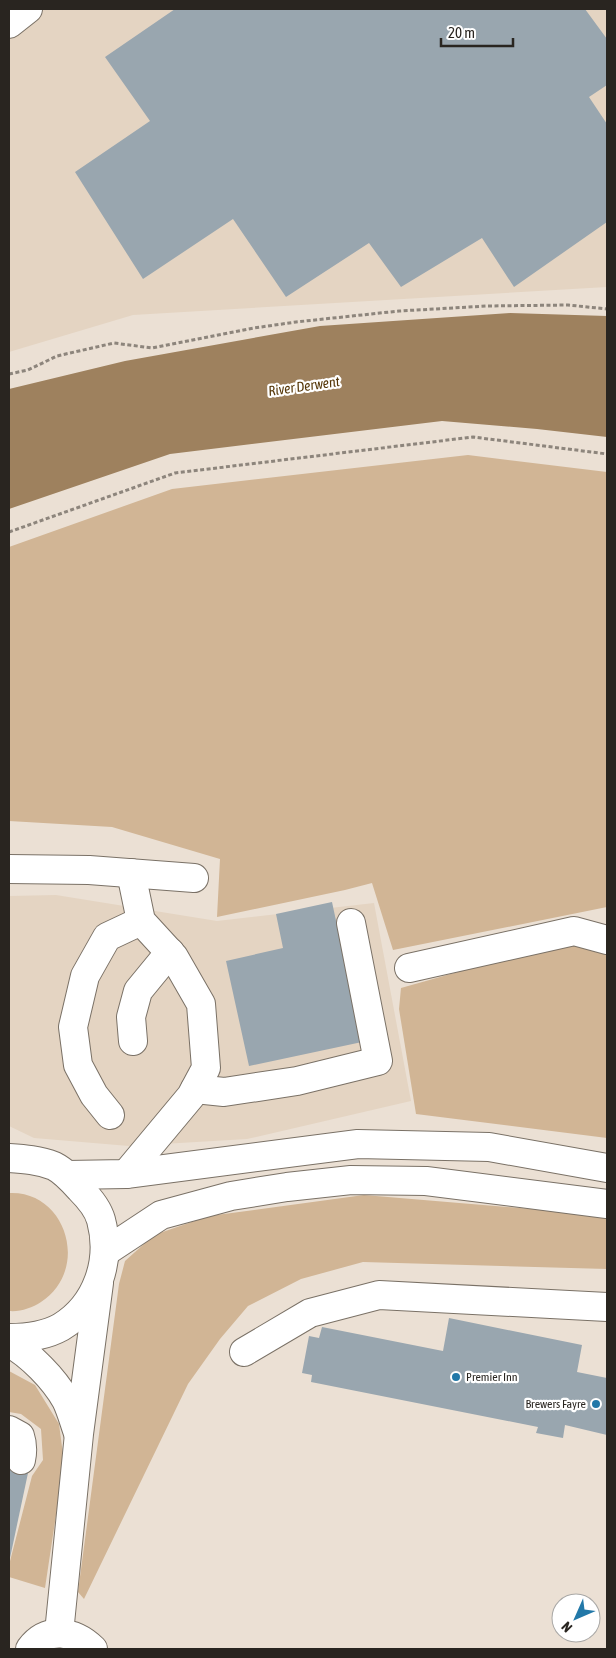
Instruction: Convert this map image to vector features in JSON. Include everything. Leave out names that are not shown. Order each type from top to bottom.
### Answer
[{"type":"main road","points":[[9,24],[28,9]]},
{"type":"main road","points":[[9,869],[89,870],[194,878]]},
{"type":"main road","points":[[126,1174],[193,1092],[206,1068],[200,1004],[174,957],[141,921],[131,873]]},
{"type":"main road","points":[[110,1115],[94,1095],[78,1065],[73,1027],[85,976],[107,937],[141,921]]},
{"type":"main road","points":[[193,1092],[224,1092],[297,1081],[378,1061],[351,924]]},
{"type":"main road","points":[[410,968],[574,931],[607,940]]},
{"type":"main road","points":[[133,1041],[131,1017],[138,991],[170,952]]},
{"type":"main road","points":[[67,1175],[126,1174],[358,1144],[489,1148],[607,1168]]},
{"type":"main road","points":[[9,1158],[38,1161],[55,1167],[67,1175],[88,1197],[101,1219],[105,1252],[99,1282],[79,1434],[60,1633]]},
{"type":"main road","points":[[105,1252],[161,1215],[231,1196],[287,1186],[351,1180],[426,1181],[607,1204]]},
{"type":"main road","points":[[9,1338],[31,1338],[60,1327],[85,1307],[99,1282]]},
{"type":"main road","points":[[244,1352],[310,1313],[379,1294],[607,1307]]},
{"type":"main road","points":[[9,1343],[40,1366],[66,1400],[79,1434]]},
{"type":"main road","points":[[9,1430],[20,1436],[23,1444],[21,1460]]},
{"type":"main road","points":[[30,1649],[43,1637],[60,1633],[72,1634],[84,1641],[92,1649]]},
{"type":"path","points":[[9,374],[28,370],[56,356],[114,342],[152,348],[254,328],[296,322],[399,311],[487,306],[568,304],[607,309]]},
{"type":"path","points":[[9,532],[175,473],[473,437],[607,454]]},
{"type":"shaded area","points":[[9,9],[607,9],[607,287],[133,315],[9,352]]},
{"type":"shaded area","points":[[468,455],[607,472],[607,907],[393,950],[372,883],[217,917],[220,859],[112,827],[9,821],[9,547],[172,489]]},
{"type":"shaded area","points":[[56,895],[217,921],[374,903],[411,1101],[247,1139],[129,1146],[34,1138],[9,1126],[9,896]]},
{"type":"shaded area","points":[[607,930],[607,1138],[416,1114],[399,1009],[401,988]]},
{"type":"shaded area","points":[[9,1193],[29,1195],[45,1204],[57,1217],[65,1234],[68,1252],[65,1271],[56,1288],[41,1302],[17,1311],[9,1311]]},
{"type":"shaded area","points":[[364,1195],[579,1213],[607,1218],[607,1269],[363,1262],[301,1279],[248,1306],[220,1339],[188,1384],[84,1599],[78,1592],[119,1284],[125,1261],[154,1235],[209,1216]]},
{"type":"shaded area","points":[[9,1371],[35,1385],[59,1424],[64,1462],[45,1588],[9,1577],[9,1565],[32,1476],[43,1460],[41,1429],[21,1414],[9,1412]]},
{"type":"water","name":"River Derwent","points":[[510,313],[607,316],[607,437],[442,421],[170,454],[9,509],[9,389],[125,361],[320,326]]},
{"type":"building","points":[[175,9],[585,9],[607,39],[607,85],[589,97],[607,124],[607,222],[514,287],[482,238],[401,287],[369,243],[286,297],[233,219],[143,279],[75,172],[150,121],[105,57]]},
{"type":"building","points":[[332,902],[362,1042],[249,1066],[226,961],[283,948],[276,914]]},
{"type":"building","name":"Premier Inn","points":[[449,1318],[582,1345],[577,1372],[607,1378],[607,1435],[565,1425],[563,1438],[536,1433],[538,1427],[311,1382],[312,1375],[302,1373],[309,1336],[319,1338],[322,1327],[443,1351]]},
{"type":"building","points":[[9,1469],[28,1473],[10,1558],[9,1558]]},
{"type":"place","name":"Premier Inn","points":[[456,1377]]},
{"type":"place","name":"Brewers Fayre","points":[[596,1404]]}]
